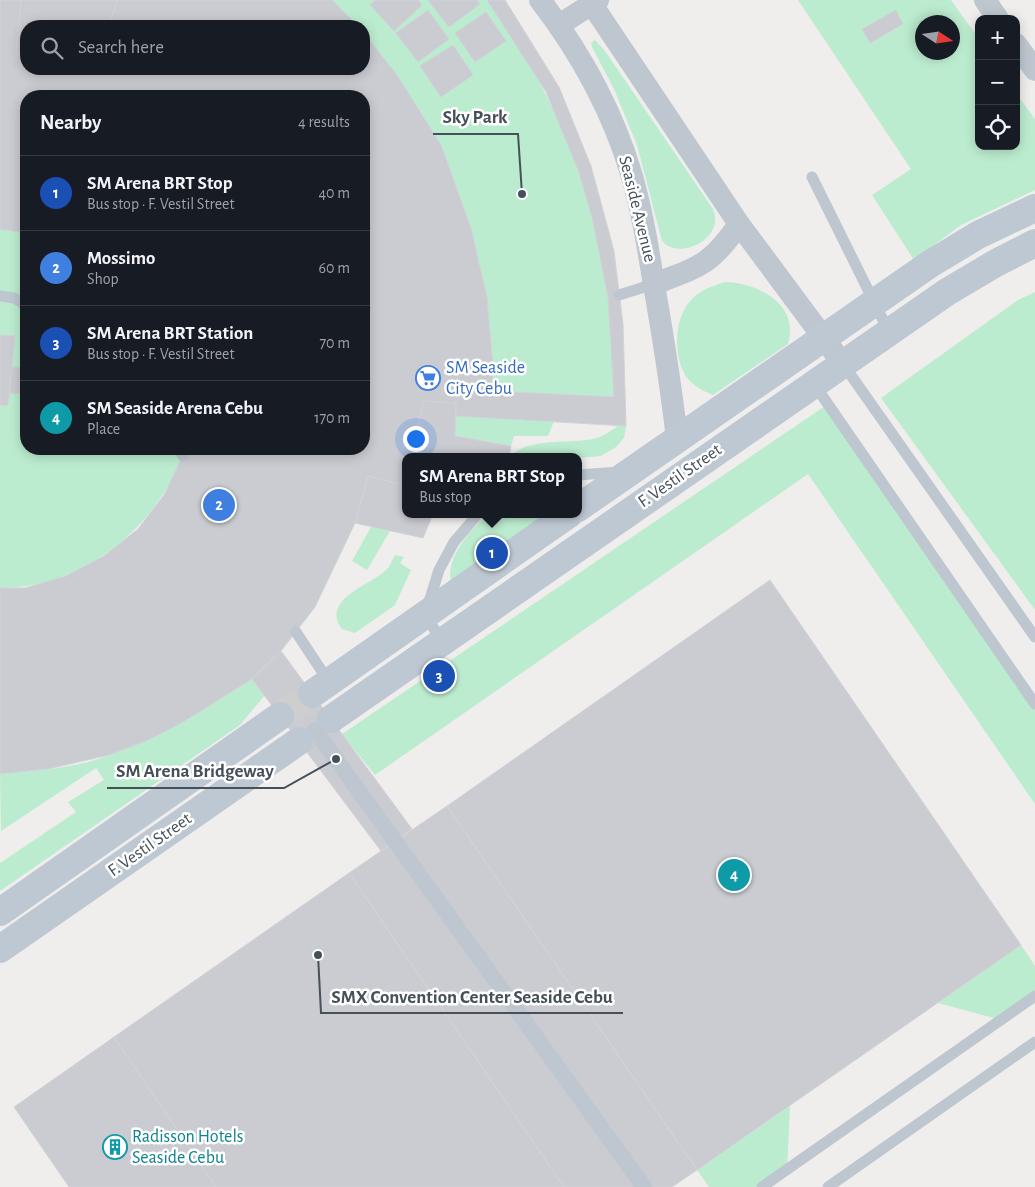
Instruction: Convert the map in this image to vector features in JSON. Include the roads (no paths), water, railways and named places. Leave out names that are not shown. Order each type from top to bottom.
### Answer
[{"type":"main road","name":"F. Vestil Street","points":[[582,505],[930,264],[978,236],[1035,208]]},
{"type":"main road","name":"F. Vestil Street","points":[[0,949],[947,292],[1035,243]]},
{"type":"main road","points":[[320,688],[563,518]]},
{"type":"main road","name":"F. Vestil Street","points":[[0,912],[280,716]]},
{"type":"street","name":"Seaside Avenue","points":[[540,0],[559,24],[601,94],[631,173],[645,230],[672,396],[677,439]]},
{"type":"street","points":[[985,0],[995,15]]},
{"type":"street","points":[[559,24],[593,1],[739,224],[843,364]]},
{"type":"street","points":[[1020,49],[1035,70]]},
{"type":"street","points":[[654,284],[700,267],[722,248],[739,224]]},
{"type":"street","points":[[315,730],[644,1187]]},
{"type":"lane","points":[[812,177],[889,332]]},
{"type":"lane","points":[[619,294],[654,284]]},
{"type":"lane","points":[[0,296],[14,298],[20,302]]},
{"type":"lane","points":[[843,364],[1035,637]]},
{"type":"lane","points":[[814,383],[1035,704]]},
{"type":"lane","points":[[582,474],[630,471]]},
{"type":"lane","points":[[442,642],[425,615],[439,570],[454,542],[475,518]]},
{"type":"lane","points":[[296,632],[320,688]]},
{"type":"lane","points":[[762,1187],[1035,996]]},
{"type":"lane","points":[[828,1187],[1035,1042]]},
{"type":"tunnel","points":[[280,716],[312,694]]},
{"type":"place","name":"Sky Park","points":[[522,194]]},
{"type":"place","name":"SM Seaside City Cebu","points":[[428,378]]},
{"type":"place","name":"Mossimo","points":[[219,505]]},
{"type":"place","name":"SM Arena BRT Stop","points":[[492,553]]},
{"type":"place","name":"SM Arena BRT Station","points":[[439,676]]},
{"type":"place","name":"SM Arena Bridgeway","points":[[336,759]]},
{"type":"place","name":"SM Seaside Arena Cebu","points":[[734,875]]},
{"type":"place","name":"SMX Convention Center Seaside Cebu","points":[[318,955]]},
{"type":"place","name":"Radisson Hotels Seaside Cebu","points":[[115,1147]]}]
